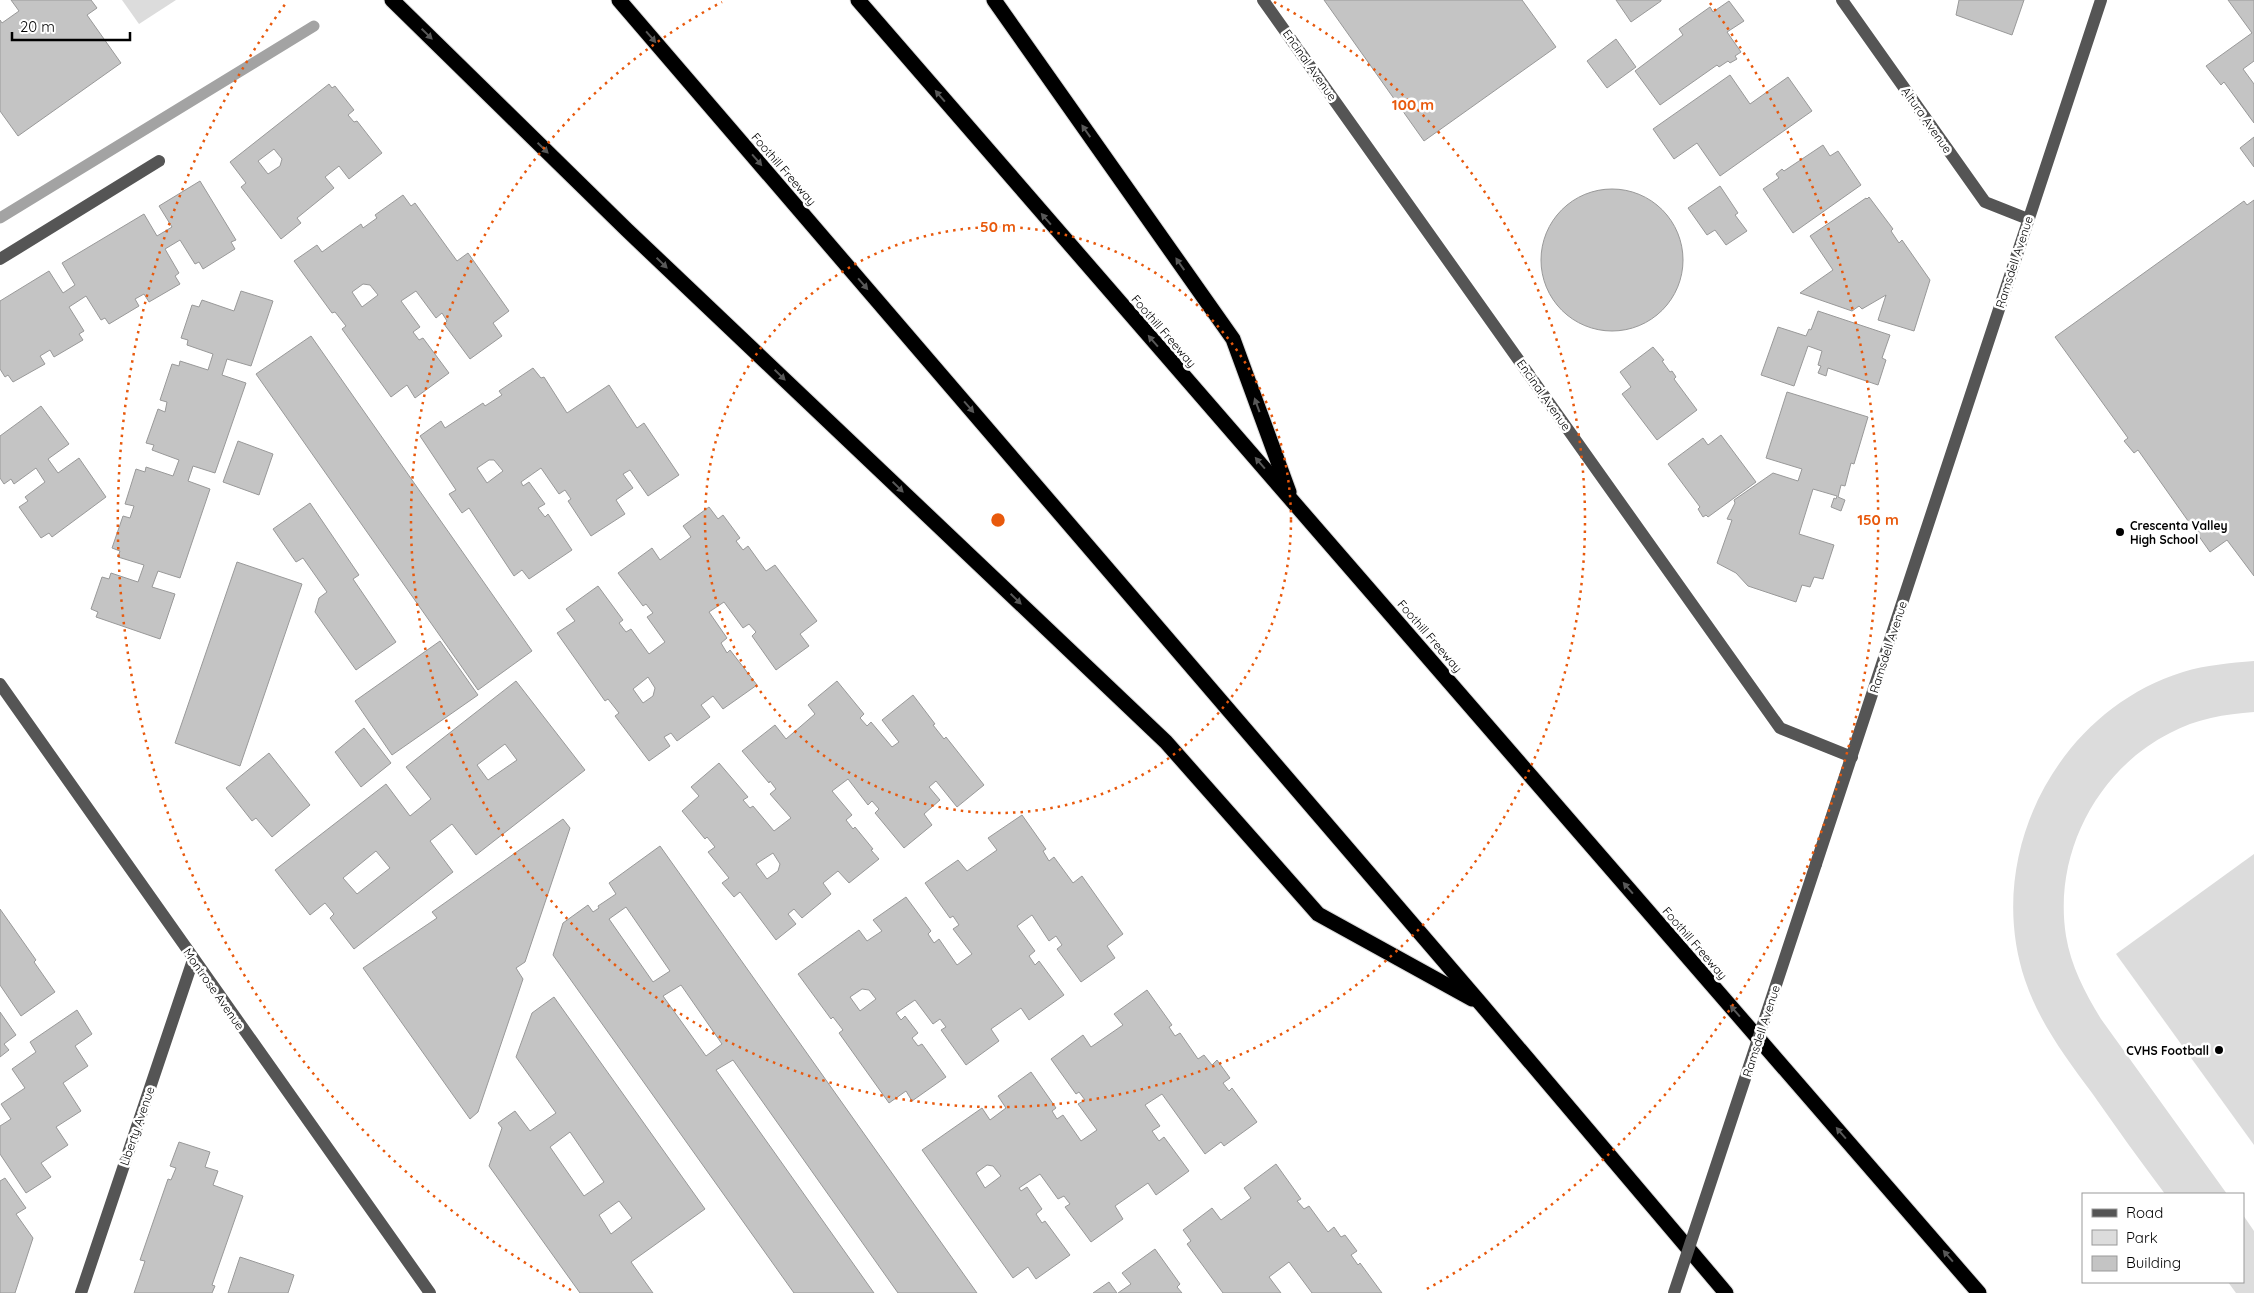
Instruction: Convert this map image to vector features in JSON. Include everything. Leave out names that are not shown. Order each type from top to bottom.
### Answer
[{"type":"highway","points":[[392,0],[627,230],[1166,742],[1318,914],[1481,1004]]},
{"type":"highway","name":"Foothill Freeway","points":[[619,0],[1481,1004],[1726,1293]]},
{"type":"highway","name":"Foothill Freeway","points":[[858,0],[1980,1293]]},
{"type":"highway","points":[[994,0],[1233,339],[1292,500]]},
{"type":"street","name":"Encinal Avenue","points":[[1263,0],[1780,728],[1852,757]]},
{"type":"street","name":"Altura Avenue","points":[[1842,0],[1985,202],[2028,219]]},
{"type":"street","name":"Ramsdell Avenue","points":[[1674,1293],[2101,0]]},
{"type":"street","points":[[0,259],[159,161]]},
{"type":"street","name":"Montrose Avenue","points":[[0,684],[193,960],[430,1293]]},
{"type":"street","name":"Liberty Avenue","points":[[81,1293],[193,960]]},
{"type":"green space","points":[[122,0],[176,0],[139,24]]},
{"type":"green space","points":[[2254,661],[2254,712],[2232,714],[2190,724],[2170,733],[2144,749],[2121,769],[2102,792],[2086,818],[2074,845],[2066,875],[2064,905],[2066,936],[2071,958],[2084,989],[2101,1019],[2226,1193],[2164,1193],[2063,1053],[2045,1025],[2025,980],[2015,932],[2014,885],[2023,838],[2041,794],[2067,754],[2099,719],[2138,691],[2183,672]]},
{"type":"green space","name":"CVHS Football","points":[[2254,854],[2254,1145],[2116,954]]},
{"type":"green space","points":[[2244,1216],[2254,1231],[2254,1293],[2236,1293],[2229,1283],[2244,1283]]},
{"type":"building","points":[[11,0],[91,0],[97,8],[87,15],[121,63],[18,136],[0,111],[0,20],[2,23],[19,11]]},
{"type":"building","points":[[1324,0],[1522,0],[1556,47],[1424,141]]},
{"type":"building","points":[[1616,0],[1661,0],[1661,1],[1631,22]]},
{"type":"building","points":[[1959,0],[2024,0],[2012,35],[1956,15]]},
{"type":"building","points":[[2228,0],[2254,0],[2254,61],[2243,69],[2254,84],[2254,123],[2224,82],[2221,85],[2206,66],[2252,33]]},
{"type":"building","points":[[1729,1],[1744,21],[1727,32],[1741,52],[1735,56],[1737,59],[1730,63],[1728,61],[1719,67],[1717,65],[1660,105],[1635,71],[1683,35],[1679,29],[1710,7],[1713,12]]},
{"type":"building","points":[[1616,39],[1636,67],[1607,88],[1587,61]]},
{"type":"building","points":[[1730,75],[1750,104],[1788,77],[1812,111],[1720,176],[1697,143],[1674,159],[1653,129]]},
{"type":"building","points":[[329,84],[332,88],[335,86],[354,110],[348,115],[354,122],[357,121],[382,153],[349,179],[339,166],[325,177],[334,188],[297,218],[301,223],[281,239],[241,187],[246,183],[230,162]],"holes":[[[274,149],[282,159],[280,166],[268,174],[258,161]]]},
{"type":"building","points":[[2254,137],[2254,167],[2240,148]]},
{"type":"building","points":[[1823,145],[1830,156],[1838,151],[1861,185],[1793,233],[1763,189],[1779,178],[1776,174],[1782,169],[1784,171]]},
{"type":"building","points":[[200,181],[236,240],[231,242],[235,249],[203,269],[199,262],[195,264],[180,240],[165,249],[179,273],[175,276],[180,284],[149,302],[144,294],[135,299],[139,306],[109,324],[105,318],[101,320],[86,296],[69,307],[84,331],[79,334],[83,340],[54,357],[50,350],[40,356],[45,364],[13,382],[8,375],[5,377],[0,369],[0,301],[49,271],[63,293],[75,285],[62,263],[144,214],[157,236],[172,227],[159,206]]},
{"type":"building","points":[[1720,186],[1738,213],[1735,215],[1747,231],[1726,245],[1715,230],[1707,235],[1688,208]]},
{"type":"building","points":[[1612,189],[1626,190],[1639,194],[1662,210],[1678,233],[1682,246],[1682,274],[1678,287],[1662,310],[1639,326],[1626,330],[1612,331],[1598,330],[1585,326],[1562,310],[1546,287],[1542,274],[1541,260],[1542,246],[1546,233],[1562,210],[1585,194],[1598,190]]},
{"type":"building","points":[[403,195],[411,206],[415,203],[457,261],[468,253],[509,311],[493,323],[502,336],[470,359],[444,324],[447,321],[442,313],[436,318],[416,291],[401,301],[420,327],[413,332],[419,340],[423,338],[449,373],[415,398],[407,385],[391,397],[342,329],[346,326],[335,312],[332,313],[294,261],[317,245],[322,252],[361,224],[363,228],[377,218],[375,215]],"holes":[[[363,284],[370,285],[378,295],[362,307],[352,292]]]},
{"type":"building","points":[[1869,197],[1893,229],[1891,231],[1899,243],[1902,240],[1930,280],[1914,331],[1878,320],[1886,295],[1862,309],[1859,306],[1852,311],[1800,293],[1833,270],[1810,236]]},
{"type":"building","name":"Crescenta Valley High School","points":[[2254,200],[2254,576],[2227,540],[2210,552],[2138,450],[2134,453],[2124,441],[2128,438],[2055,337],[2244,201],[2247,205]]},
{"type":"building","points":[[241,291],[273,301],[251,366],[227,359],[222,375],[246,383],[215,473],[193,466],[188,481],[210,489],[180,578],[158,571],[152,587],[175,594],[160,639],[96,617],[98,612],[91,609],[102,577],[109,579],[111,573],[138,582],[144,565],[118,557],[120,551],[112,548],[123,516],[130,518],[134,506],[125,504],[136,469],[145,472],[146,467],[173,476],[179,460],[152,450],[154,445],[146,443],[158,409],[165,412],[167,402],[160,400],[172,364],[179,366],[180,361],[208,370],[213,354],[187,345],[188,340],[181,338],[192,305],[199,307],[202,300],[234,311]]},
{"type":"building","points":[[1818,311],[1890,335],[1882,358],[1886,360],[1878,385],[1828,368],[1826,376],[1818,373],[1821,366],[1818,365],[1822,351],[1808,346],[1794,386],[1761,375],[1778,327],[1806,336],[1809,329],[1811,330]]},
{"type":"building","points":[[311,336],[532,651],[478,690],[256,374]]},
{"type":"building","points":[[1653,347],[1664,360],[1662,361],[1670,372],[1672,371],[1676,377],[1674,379],[1697,410],[1657,440],[1622,394],[1631,387],[1620,372]]},
{"type":"building","points":[[533,368],[541,378],[544,377],[567,413],[609,385],[637,428],[644,423],[679,475],[648,496],[630,470],[623,474],[633,488],[616,500],[625,514],[591,536],[568,501],[571,499],[565,490],[559,494],[541,468],[521,482],[523,486],[529,482],[545,504],[538,508],[545,517],[548,514],[572,550],[529,579],[522,570],[514,576],[469,508],[462,513],[449,494],[456,490],[420,436],[441,421],[445,428],[483,403],[485,406],[502,395],[499,391]],"holes":[[[489,460],[494,460],[503,471],[487,483],[477,468]]]},
{"type":"building","points":[[1787,392],[1868,417],[1854,464],[1851,463],[1845,486],[1841,485],[1838,497],[1845,500],[1841,511],[1831,507],[1834,498],[1836,499],[1837,496],[1813,489],[1799,534],[1834,545],[1823,579],[1814,577],[1810,587],[1802,585],[1796,602],[1748,586],[1736,573],[1717,563],[1732,520],[1727,519],[1735,503],[1734,500],[1773,473],[1798,481],[1802,469],[1766,458]]},
{"type":"building","points":[[41,406],[69,444],[48,459],[58,473],[79,458],[106,497],[52,537],[49,533],[41,538],[19,507],[28,501],[25,497],[45,482],[36,468],[14,484],[11,479],[4,484],[0,478],[0,436]]},
{"type":"building","points":[[1721,435],[1756,482],[1708,517],[1706,515],[1703,517],[1698,509],[1700,507],[1668,464],[1703,438],[1708,445]]},
{"type":"building","points":[[238,441],[273,454],[259,495],[223,482]]},
{"type":"building","points":[[310,503],[359,575],[353,579],[396,642],[356,670],[315,612],[319,598],[327,592],[303,558],[296,562],[273,529]]},
{"type":"building","points":[[709,507],[718,519],[723,515],[740,538],[736,541],[743,550],[748,546],[766,571],[775,565],[817,621],[800,634],[809,646],[776,670],[752,636],[756,632],[749,624],[743,628],[724,602],[709,612],[727,638],[721,643],[727,653],[730,650],[757,685],[723,709],[713,696],[701,705],[710,717],[677,741],[671,733],[664,737],[670,746],[649,761],[615,716],[619,713],[608,699],[605,701],[557,633],[575,621],[566,609],[598,586],[623,620],[619,623],[626,632],[631,629],[649,654],[665,642],[647,617],[653,613],[646,604],[643,606],[618,573],[652,548],[660,560],[691,537],[683,526]],"holes":[[[648,677],[655,688],[653,696],[643,703],[633,689]]]},
{"type":"building","points":[[237,562],[302,584],[240,766],[175,743]]},
{"type":"building","points":[[440,641],[478,695],[392,755],[355,701]]},
{"type":"building","points":[[516,681],[585,770],[476,855],[452,824],[430,841],[453,872],[354,949],[330,918],[334,914],[325,903],[310,915],[275,870],[386,784],[410,816],[431,799],[406,767]],"holes":[[[505,744],[517,760],[488,780],[477,765]],[[376,851],[390,868],[357,894],[343,878]]]},
{"type":"building","points":[[837,681],[864,714],[860,718],[867,726],[871,722],[892,747],[899,742],[882,720],[913,695],[944,739],[946,737],[984,785],[957,807],[936,781],[929,787],[940,800],[924,814],[932,825],[904,848],[875,813],[879,809],[872,801],[868,805],[848,779],[832,791],[852,815],[846,820],[853,829],[855,827],[879,859],[849,883],[838,871],[823,883],[831,894],[802,918],[794,909],[788,914],[796,924],[776,940],[740,892],[734,897],[722,883],[729,878],[708,852],[715,847],[707,837],[705,839],[682,811],[699,796],[691,787],[719,763],[748,797],[743,800],[750,808],[753,806],[774,831],[791,818],[770,794],[776,789],[742,751],[775,725],[786,739],[815,714],[808,705]],"holes":[[[773,853],[780,864],[778,871],[767,879],[756,864]]]},
{"type":"building","points":[[364,728],[391,763],[361,787],[335,752]]},
{"type":"building","points":[[269,753],[310,805],[272,837],[256,818],[252,821],[226,788]]},
{"type":"building","points":[[1022,815],[1046,849],[1043,851],[1049,861],[1054,857],[1073,883],[1082,876],[1123,934],[1107,946],[1115,958],[1081,982],[1057,949],[1062,945],[1056,936],[1049,941],[1032,915],[1017,926],[1035,951],[1029,956],[1035,965],[1039,961],[1064,995],[1029,1020],[1021,1008],[991,1029],[999,1041],[966,1065],[941,1030],[946,1027],[940,1019],[933,1024],[915,1000],[896,1013],[901,1020],[905,1016],[918,1033],[912,1038],[918,1046],[922,1044],[946,1077],[912,1101],[906,1091],[889,1103],[839,1033],[843,1030],[833,1017],[831,1019],[798,974],[859,930],[867,941],[882,931],[873,920],[906,897],[931,931],[928,934],[934,943],[939,939],[957,965],[972,954],[953,929],[959,925],[953,916],[950,918],[925,883],[958,860],[967,871],[997,850],[988,838]],"holes":[[[862,989],[869,990],[876,999],[860,1011],[850,997]]]},
{"type":"building","points":[[563,819],[570,828],[525,962],[516,968],[523,979],[478,1112],[470,1119],[363,968],[437,918],[432,912]]},
{"type":"building","points":[[660,846],[977,1293],[898,1293],[733,1060],[716,1070],[874,1293],[794,1293],[553,955],[563,923],[588,905],[593,912],[599,908],[598,906],[616,894],[609,883]],"holes":[[[626,907],[670,971],[653,982],[609,919]],[[681,985],[722,1044],[706,1056],[663,996]]]},
{"type":"building","points":[[0,909],[36,960],[34,962],[55,992],[21,1016],[0,985]]},
{"type":"building","points":[[1147,990],[1172,1025],[1169,1027],[1175,1036],[1180,1033],[1198,1059],[1204,1055],[1212,1065],[1217,1060],[1230,1078],[1223,1083],[1229,1091],[1232,1088],[1257,1122],[1224,1146],[1221,1142],[1205,1154],[1162,1094],[1145,1105],[1160,1126],[1152,1131],[1159,1141],[1164,1137],[1189,1171],[1156,1195],[1148,1183],[1115,1206],[1123,1219],[1091,1242],[1065,1207],[1070,1204],[1064,1196],[1058,1199],[1040,1174],[1019,1188],[1021,1191],[1027,1187],[1042,1209],[1036,1214],[1042,1223],[1045,1221],[1070,1255],[1036,1279],[1028,1267],[1013,1278],[922,1150],[982,1108],[990,1120],[1006,1108],[998,1096],[1031,1072],[1056,1108],[1052,1111],[1057,1119],[1063,1115],[1081,1141],[1097,1130],[1078,1104],[1085,1100],[1079,1092],[1076,1094],[1051,1059],[1083,1035],[1091,1047],[1123,1025],[1114,1014]],"holes":[[[987,1165],[993,1166],[1001,1176],[985,1188],[976,1173]]]},
{"type":"building","points":[[554,997],[705,1209],[631,1262],[653,1293],[580,1293],[489,1166],[502,1128],[498,1123],[515,1111],[530,1131],[556,1113],[516,1057],[532,1013]],"holes":[[[570,1132],[604,1182],[584,1196],[550,1147]],[[619,1201],[632,1218],[611,1234],[599,1215]]]},
{"type":"building","points":[[77,1010],[92,1034],[75,1046],[88,1066],[63,1083],[81,1111],[56,1127],[68,1145],[41,1163],[51,1177],[26,1193],[0,1154],[0,1126],[11,1119],[1,1104],[25,1088],[12,1069],[36,1052],[30,1042]]},
{"type":"building","points":[[0,1012],[16,1035],[4,1044],[9,1050],[0,1057]]},
{"type":"building","points":[[179,1142],[210,1152],[205,1167],[218,1171],[213,1185],[243,1196],[212,1285],[215,1286],[212,1293],[134,1293],[145,1261],[140,1260],[168,1179],[171,1180],[176,1168],[170,1166]]},
{"type":"building","points":[[1276,1164],[1301,1199],[1297,1201],[1304,1209],[1309,1206],[1328,1232],[1334,1227],[1341,1237],[1345,1235],[1357,1251],[1351,1255],[1358,1265],[1360,1263],[1382,1293],[1312,1293],[1289,1262],[1269,1277],[1281,1293],[1223,1293],[1187,1244],[1191,1241],[1183,1230],[1212,1208],[1221,1220],[1251,1198],[1244,1188]]},
{"type":"building","points":[[5,1178],[26,1208],[16,1214],[33,1238],[15,1293],[0,1293],[0,1181]]},
{"type":"building","points":[[1155,1249],[1180,1284],[1177,1287],[1182,1293],[1118,1293],[1131,1284],[1122,1273]]},
{"type":"building","points":[[240,1257],[294,1275],[288,1293],[228,1293]]},
{"type":"building","points":[[1109,1282],[1117,1293],[1093,1293]]},
{"type":"waterway","points":[[0,218],[314,26]]},
{"type":"place","name":"Crescenta Valley High School","points":[[2120,532]]},
{"type":"place","name":"CVHS Football","points":[[2219,1050]]}]
